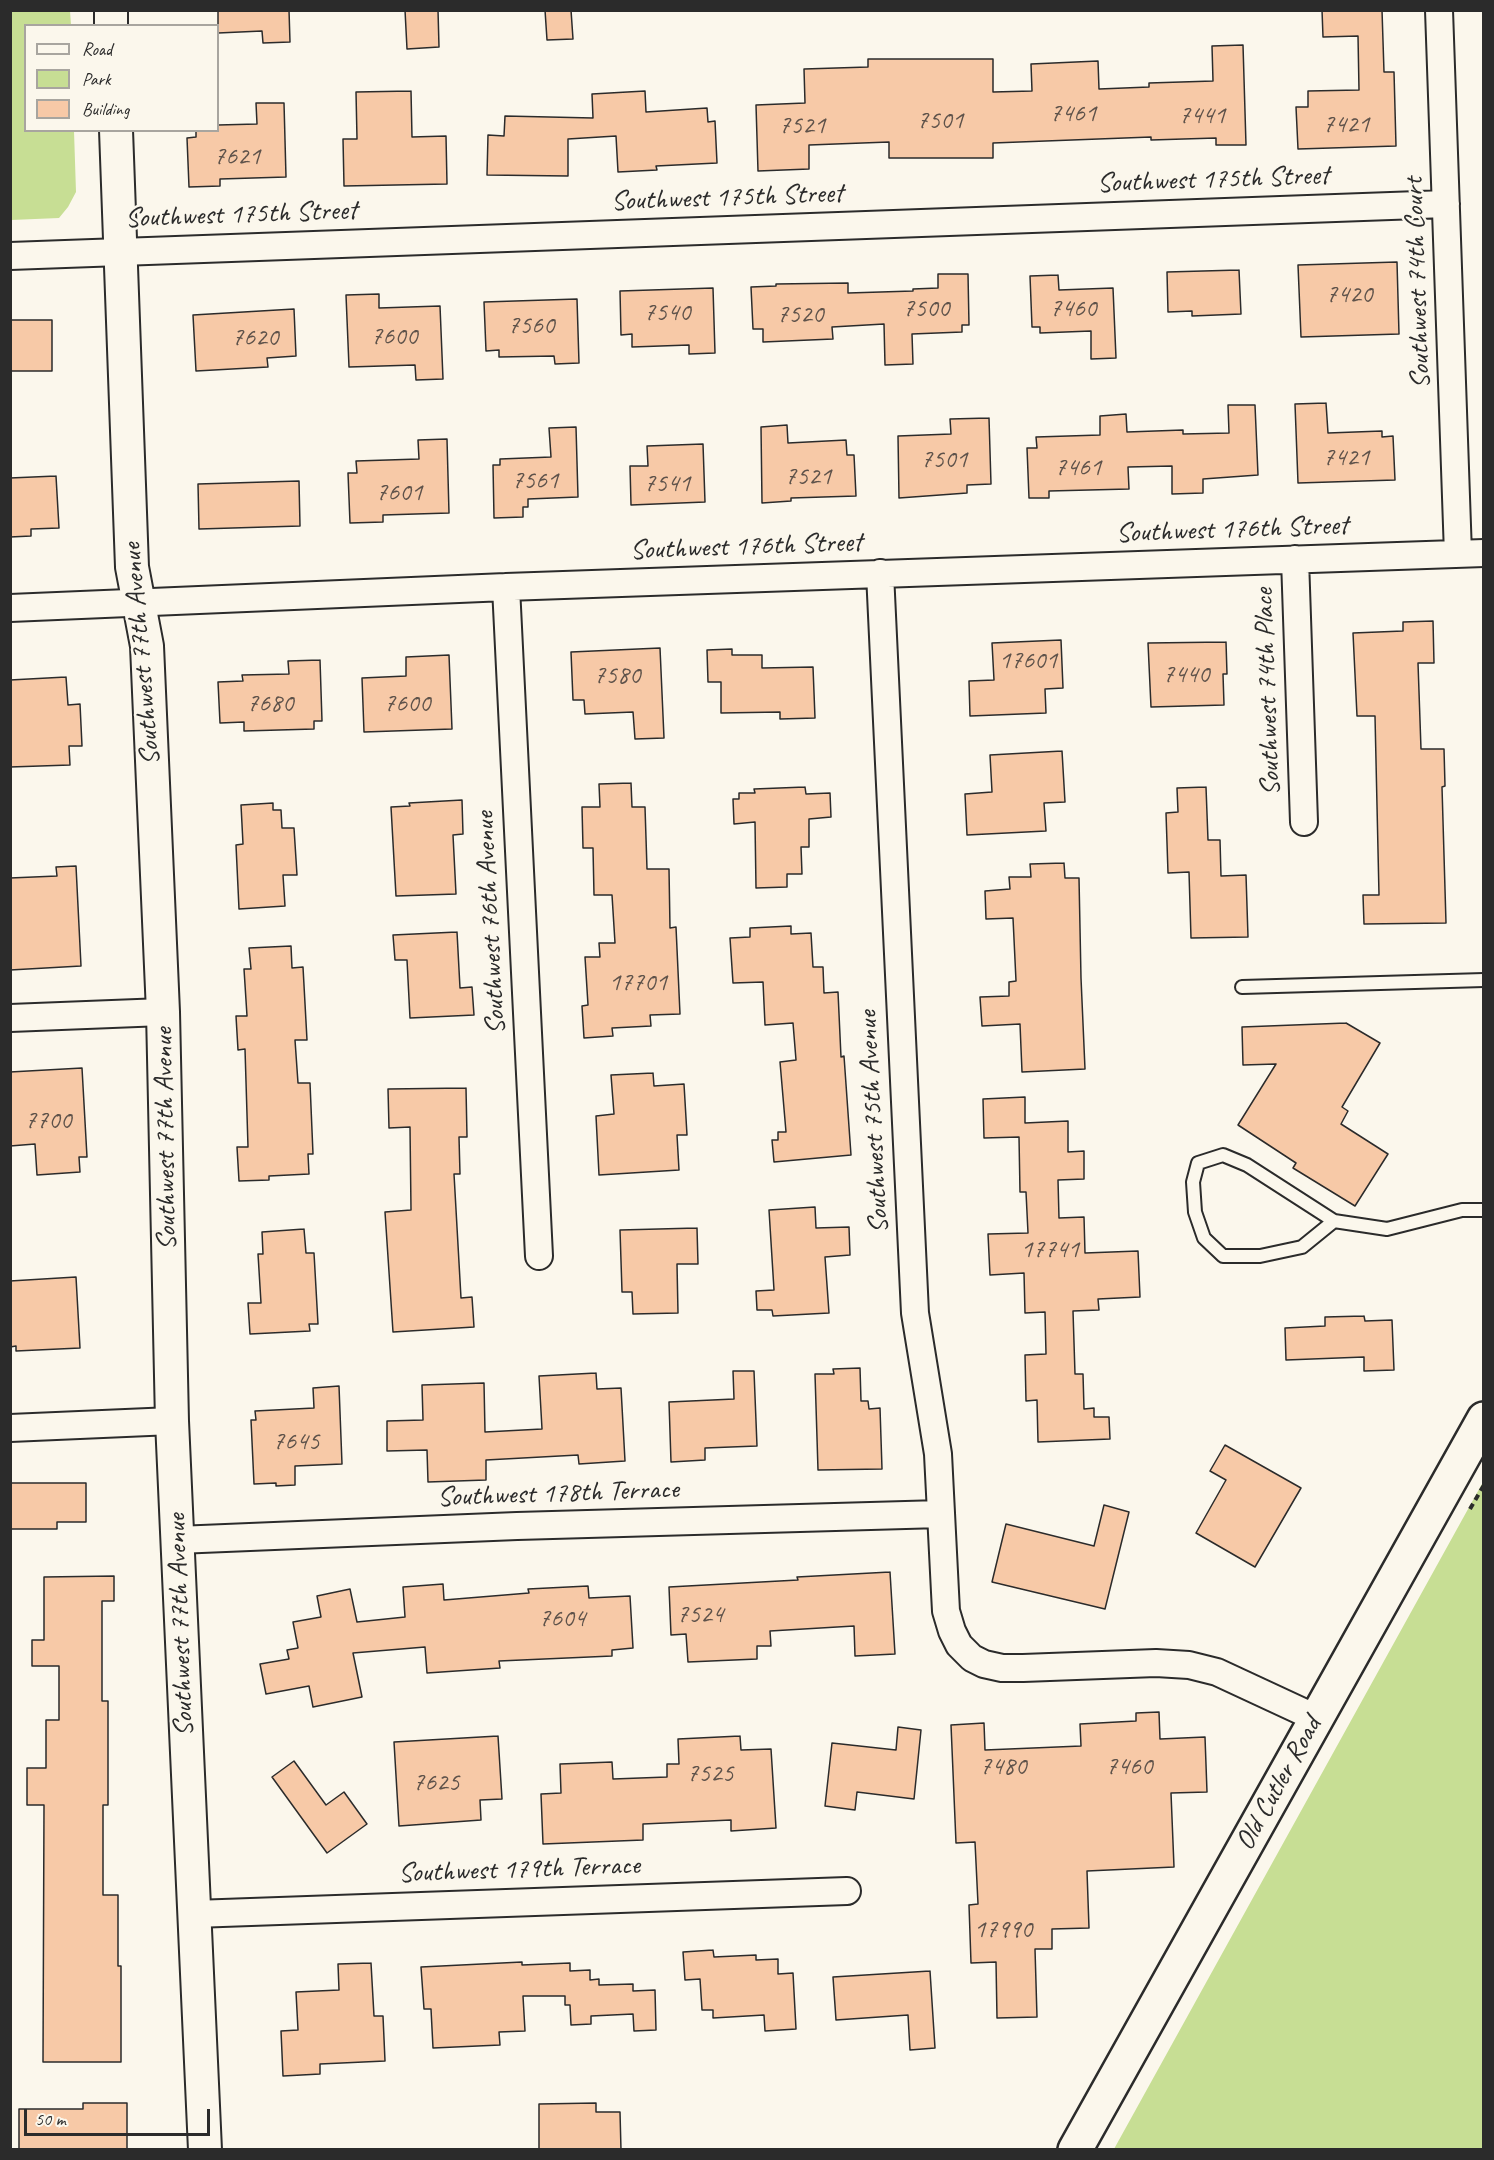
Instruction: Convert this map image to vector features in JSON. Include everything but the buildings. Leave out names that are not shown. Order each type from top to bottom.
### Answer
[{"type":"main road","name":"Old Cutler Road","points":[[1075,2150],[1484,1419]]},
{"type":"street","name":"Southwest 74th Court","points":[[1439,10],[1458,554]]},
{"type":"street","name":"Southwest 77th Avenue","points":[[116,132],[132,567],[147,646],[163,1012],[172,1421],[205,2150]]},
{"type":"street","name":"Southwest 175th Street","points":[[10,256],[1446,204]]},
{"type":"street","name":"Southwest 176th Street","points":[[10,608],[880,573],[1484,553]]},
{"type":"street","name":"Southwest 74th Place","points":[[1295,559],[1304,822]]},
{"type":"street","name":"Southwest 75th Avenue","points":[[880,573],[915,1313],[940,1478],[946,1611],[952,1630],[959,1645],[972,1658],[984,1664],[1002,1668],[1156,1663],[1197,1666],[1217,1672],[1316,1718]]},
{"type":"street","name":"Southwest 76th Avenue","points":[[506,587],[538,1256]]},
{"type":"street","points":[[10,1018],[163,1012]]},
{"type":"street","points":[[10,1428],[172,1421]]},
{"type":"street","name":"Southwest 178th Terrace","points":[[177,1540],[517,1526],[941,1514]]},
{"type":"street","name":"Southwest 179th Terrace","points":[[194,1914],[847,1891]]},
{"type":"lane","points":[[1242,987],[1484,980]]},
{"type":"lane","points":[[1334,1221],[1302,1247],[1260,1256],[1222,1256],[1204,1238],[1194,1212],[1193,1182],[1197,1163],[1222,1155],[1247,1165],[1334,1221],[1387,1229],[1462,1210],[1484,1210]]},
{"type":"green space","points":[[10,11],[70,11],[71,24],[24,24],[24,132],[74,132],[76,192],[59,218],[11,220]]},
{"type":"green space","points":[[1483,1482],[1483,2149],[1114,2149]]}]
